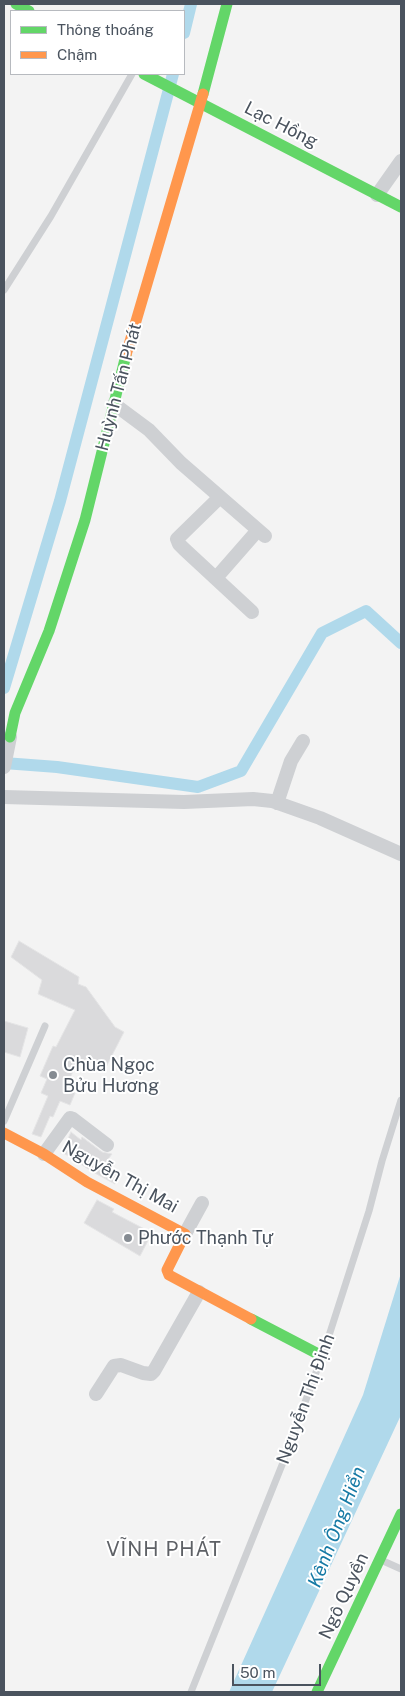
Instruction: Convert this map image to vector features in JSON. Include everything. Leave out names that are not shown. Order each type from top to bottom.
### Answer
[{"type":"street","points":[[16,4],[28,10]]},
{"type":"street","name":"Huỳnh Tấn Phát","points":[[4,767],[9,731],[49,631],[85,520],[130,342],[201,104],[228,4]]},
{"type":"street","name":"Lạc Hồng","points":[[147,75],[401,207]]},
{"type":"street","points":[[377,195],[401,161]]},
{"type":"street","points":[[114,404],[150,430],[181,463],[262,533],[216,578]]},
{"type":"street","points":[[220,496],[177,539],[184,549],[252,612]]},
{"type":"street","points":[[277,803],[291,761],[303,741]]},
{"type":"street","points":[[4,797],[184,802],[252,799],[277,803],[320,818],[401,854]]},
{"type":"street","points":[[44,1154],[70,1118],[108,1145]]},
{"type":"street","name":"Nguyễn Thị Mai","points":[[4,1133],[44,1154],[87,1182],[184,1234],[167,1270],[169,1275],[322,1356]]},
{"type":"street","points":[[184,1234],[202,1203]]},
{"type":"street","points":[[96,1394],[114,1366],[121,1365],[150,1374],[154,1371],[200,1292]]},
{"type":"street","name":"Ngô Quyền","points":[[317,1692],[401,1514]]},
{"type":"lane","points":[[4,290],[51,216],[131,75]]},
{"type":"lane","points":[[4,1120],[44,1026]]},
{"type":"lane","name":"Nguyễn Thị Định","points":[[191,1692],[282,1465],[322,1356],[369,1211],[401,1100]]},
{"type":"lane","points":[[380,1560],[401,1569]]},
{"type":"water","name":"Kênh Ông Hiển","points":[[401,1273],[401,1415],[272,1692],[229,1692],[363,1395]]},
{"type":"building","points":[[19,941],[79,977],[78,984],[86,987],[115,1027],[124,1032],[105,1069],[78,1058],[66,1089],[75,1093],[70,1105],[60,1101],[53,1117],[50,1116],[41,1137],[32,1134],[48,1096],[41,1093],[47,1079],[40,1076],[53,1046],[56,1047],[75,1010],[38,994],[42,980],[11,957]]},
{"type":"building","points":[[4,1021],[28,1028],[20,1057],[4,1052]]},
{"type":"building","points":[[71,1132],[81,1140],[82,1137],[102,1152],[112,1154],[105,1163],[119,1176],[115,1184],[62,1152]]},
{"type":"building","points":[[97,1200],[114,1209],[112,1212],[152,1233],[140,1256],[84,1223]]},
{"type":"waterway","points":[[185,29],[191,4]]},
{"type":"waterway","points":[[4,688],[60,501],[173,75]]},
{"type":"waterway","points":[[4,763],[57,767],[198,787],[241,771],[322,633],[366,611],[401,643]]},
{"type":"traffic: fast","points":[[16,4],[27,10]]},
{"type":"traffic: fast","points":[[203,94],[227,4]]},
{"type":"traffic: fast","points":[[146,75],[401,207]]},
{"type":"traffic: fast","points":[[10,737],[15,713],[49,631],[85,520],[126,355]]},
{"type":"traffic: fast","points":[[251,1319],[322,1356]]},
{"type":"traffic: fast","points":[[317,1692],[401,1514]]},
{"type":"traffic: slow","points":[[126,355],[203,94]]},
{"type":"traffic: slow","points":[[4,1133],[44,1154],[87,1182],[185,1234],[167,1270],[169,1275],[251,1319]]},
{"type":"place","name":"Chùa Ngọc Bửu Hương","points":[[53,1075]]},
{"type":"place","name":"Phước Thạnh Tự","points":[[128,1238]]},
{"type":"district","name":"VĨNH PHÁT","points":[[164,1550]]}]
